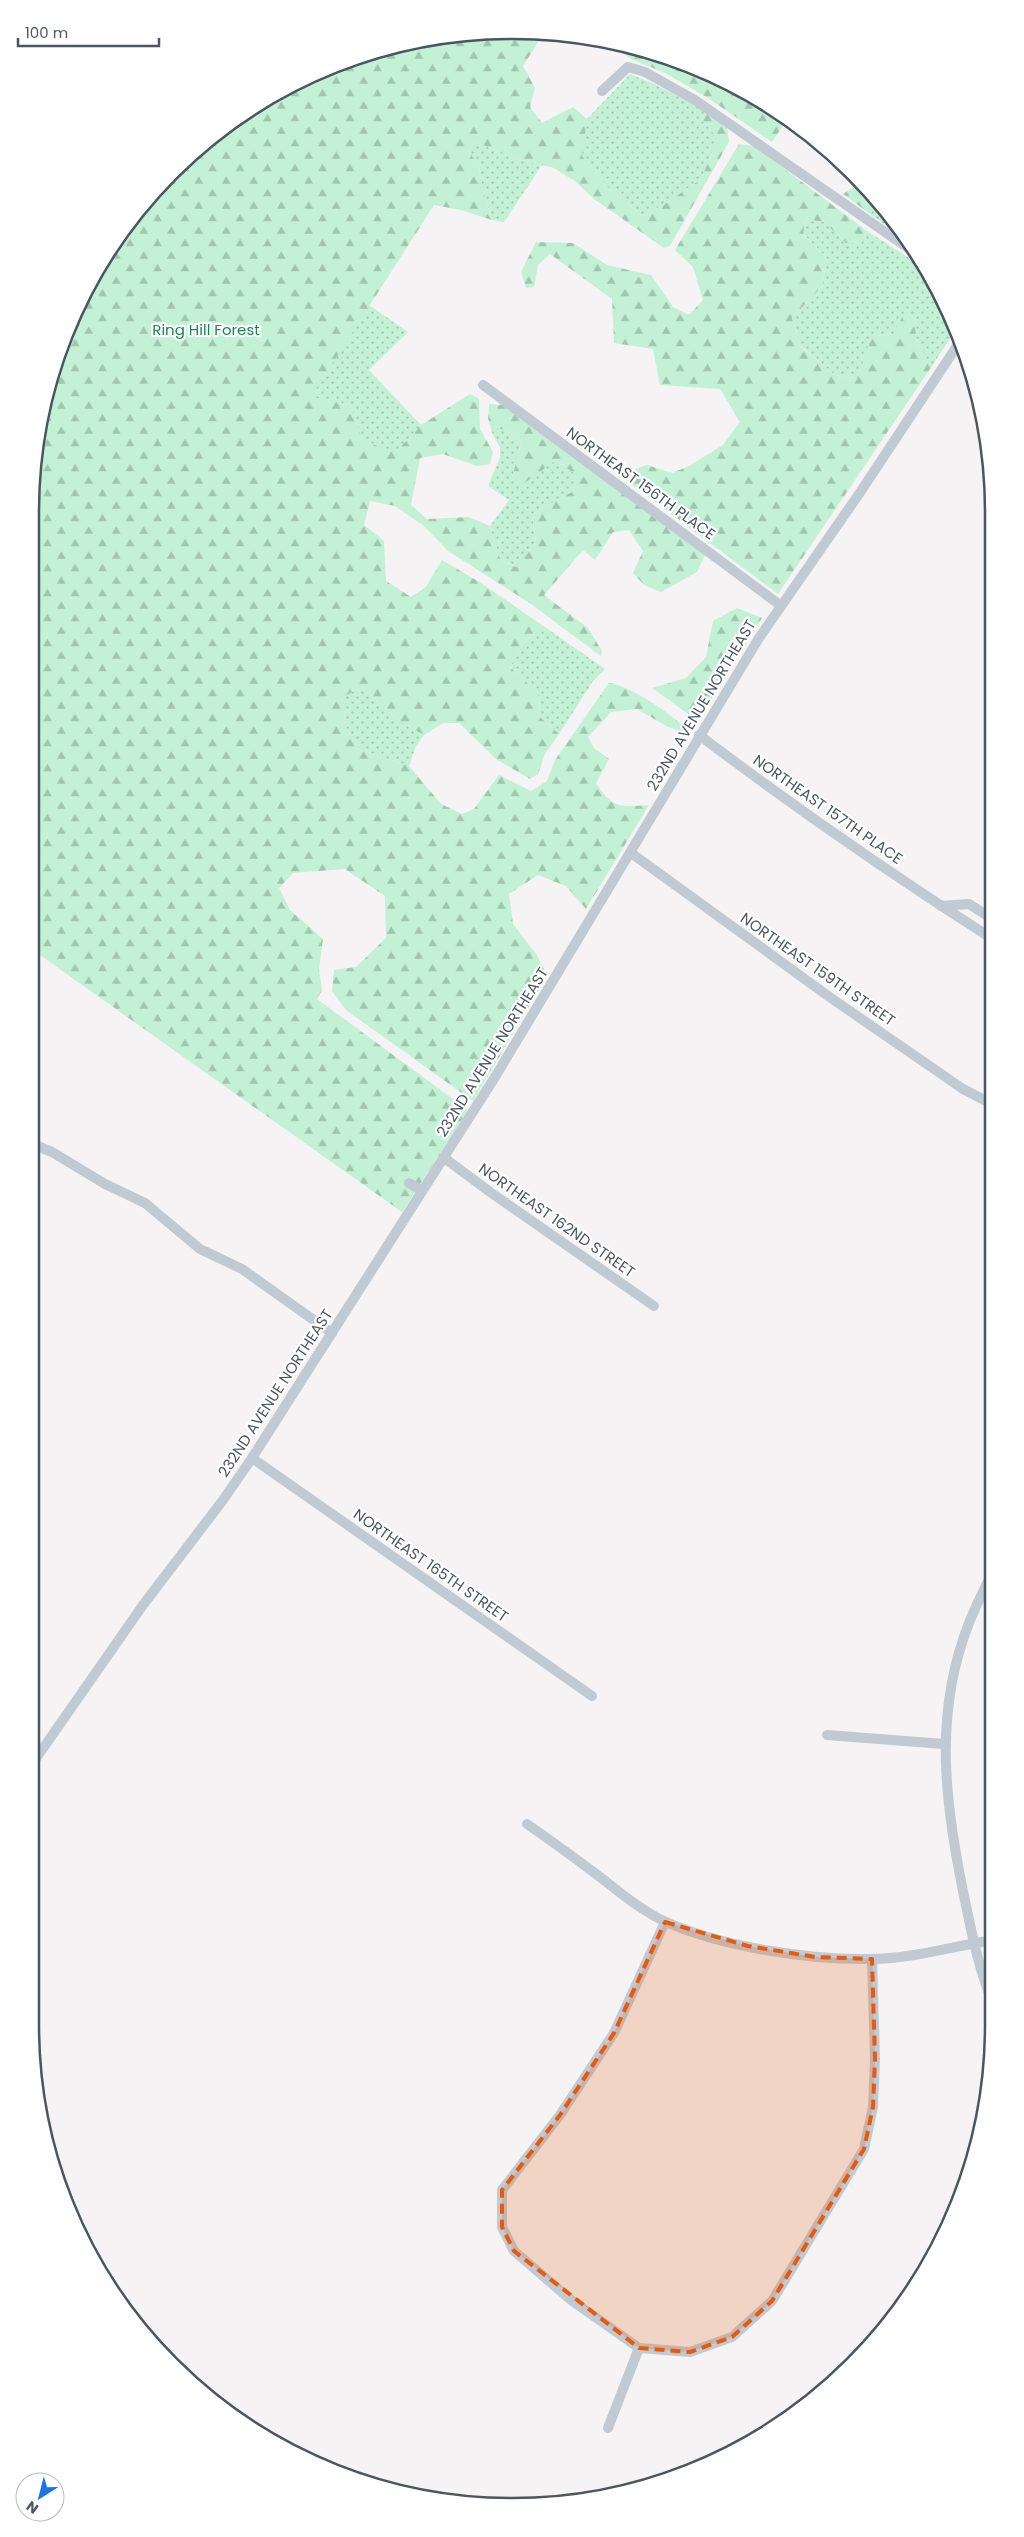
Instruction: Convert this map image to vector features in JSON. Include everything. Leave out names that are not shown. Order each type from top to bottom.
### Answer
[{"type":"street","points":[[602,91],[628,67],[662,81],[742,130],[900,243]]},
{"type":"street","name":"232ND AVENUE NORTHEAST","points":[[39,1755],[143,1605],[223,1500],[252,1458],[422,1191],[631,853],[699,735],[780,605],[859,494],[956,348]]},
{"type":"street","name":"NORTHEAST 156TH PLACE","points":[[483,385],[780,605]]},
{"type":"street","name":"NORTHEAST 157TH PLACE","points":[[699,735],[780,796],[985,934]]},
{"type":"street","name":"NORTHEAST 159TH STREET","points":[[631,853],[831,998],[963,1088],[985,1100]]},
{"type":"street","points":[[941,906],[969,904],[985,914]]},
{"type":"street","points":[[39,1147],[52,1152],[105,1184],[145,1203],[200,1249],[242,1269],[332,1333]]},
{"type":"street","name":"NORTHEAST 162ND STREET","points":[[443,1157],[654,1306]]},
{"type":"street","points":[[409,1183],[422,1191]]},
{"type":"street","name":"NORTHEAST 165TH STREET","points":[[252,1458],[592,1696]]},
{"type":"street","points":[[985,1589],[966,1632],[952,1684],[944,1744],[948,1804],[959,1872],[978,1961],[985,1981]]},
{"type":"street","points":[[827,1735],[944,1744]]},
{"type":"street","points":[[527,1824],[622,1894],[665,1922],[699,1934],[748,1946],[815,1956],[872,1960],[985,1942]]},
{"type":"street","points":[[665,1922],[614,2033],[560,2115],[502,2190],[502,2227],[514,2251],[571,2300],[639,2348],[690,2352],[732,2337],[772,2301],[864,2149],[873,2107],[872,1960]]},
{"type":"street","points":[[608,2428],[639,2348]]},
{"type":"highlighted area","points":[[665,1922],[748,1946],[815,1957],[872,1959],[875,2059],[873,2107],[864,2149],[772,2301],[732,2337],[690,2352],[639,2348],[514,2251],[502,2227],[502,2190],[560,2115],[614,2033]]},
{"type":"green space","name":"Ring Hill Forest","points":[[481,40],[540,40],[523,66],[535,88],[530,107],[542,123],[573,107],[587,119],[582,156],[606,186],[642,216],[665,204],[701,179],[718,139],[702,119],[707,111],[727,127],[729,142],[670,246],[664,248],[594,199],[576,182],[554,168],[509,157],[475,141],[469,151],[479,167],[482,187],[492,220],[461,210],[434,205],[311,397],[350,405],[363,440],[395,453],[421,425],[470,394],[479,399],[480,429],[493,452],[490,464],[477,466],[443,454],[420,458],[411,505],[427,519],[469,517],[490,526],[500,559],[516,567],[536,543],[532,514],[572,492],[575,474],[556,460],[522,485],[512,478],[521,443],[510,432],[492,426],[488,419],[489,404],[502,405],[705,555],[697,572],[661,592],[644,585],[633,573],[643,551],[629,530],[613,532],[595,560],[583,550],[544,595],[588,628],[602,651],[601,656],[531,604],[448,551],[425,527],[395,506],[370,501],[364,525],[384,541],[386,581],[411,597],[426,587],[442,560],[481,583],[542,625],[525,642],[510,667],[539,694],[540,717],[559,734],[545,754],[538,774],[530,779],[496,759],[459,723],[443,723],[424,735],[399,721],[362,687],[343,697],[345,725],[359,749],[409,766],[441,804],[462,814],[474,809],[499,775],[531,791],[547,781],[555,760],[609,683],[629,690],[653,703],[675,719],[691,734],[668,727],[637,709],[611,712],[588,737],[594,748],[609,759],[596,783],[607,798],[624,806],[649,805],[586,909],[566,886],[538,875],[509,894],[513,924],[537,955],[547,976],[473,1101],[346,1010],[332,991],[334,970],[356,967],[386,938],[385,896],[345,869],[293,873],[279,888],[290,910],[323,939],[319,969],[322,990],[317,999],[468,1110],[402,1212],[39,954],[39,512],[43,450],[55,390],[64,360],[75,331],[102,275],[156,200],[200,156],[275,102],[331,75],[360,64],[420,48],[450,43]]},
{"type":"green space","points":[[621,52],[664,64],[693,75],[749,102],[783,125],[772,142],[708,98],[665,73],[633,60]]},
{"type":"green space","points":[[630,74],[707,111],[702,119],[718,139],[701,179],[665,204],[642,216],[606,186],[581,156],[587,119]]},
{"type":"green space","points":[[475,141],[509,157],[542,165],[504,222],[492,220],[482,187],[479,167],[469,151]]},
{"type":"green space","points":[[739,144],[754,146],[867,231],[861,243],[846,243],[824,222],[805,219],[803,235],[827,258],[822,286],[792,318],[801,347],[835,375],[858,378],[871,337],[893,334],[904,314],[914,317],[917,344],[932,366],[778,594],[622,477],[626,472],[647,465],[672,473],[689,466],[723,445],[740,422],[720,389],[660,385],[653,349],[614,343],[612,299],[550,254],[538,265],[534,287],[526,288],[521,272],[536,242],[573,243],[607,265],[651,275],[673,307],[689,315],[703,300],[693,267],[675,250]]},
{"type":"green space","points":[[855,186],[874,208],[870,214],[843,194]]},
{"type":"green space","points":[[874,208],[891,229],[870,214]]},
{"type":"green space","points":[[805,219],[824,222],[846,243],[861,243],[867,231],[912,260],[922,275],[951,337],[932,366],[917,344],[914,317],[893,334],[871,337],[859,378],[835,375],[801,346],[792,318],[822,286],[827,258],[803,234]]},
{"type":"green space","points":[[369,305],[408,332],[369,370],[421,425],[395,453],[363,441],[350,405],[310,397]]},
{"type":"green space","points":[[488,419],[492,426],[510,432],[521,443],[512,478],[556,460],[576,474],[572,492],[532,514],[536,543],[517,567],[500,559],[490,526],[509,500],[488,486],[500,457],[500,447],[493,435]]},
{"type":"green space","points":[[737,608],[762,618],[698,721],[652,688],[686,678],[706,657],[713,621]]},
{"type":"green space","points":[[542,625],[605,669],[593,681],[559,734],[540,717],[539,694],[510,667],[525,642]]},
{"type":"green space","points":[[362,687],[399,721],[424,735],[416,746],[409,766],[359,749],[345,725],[343,697]]}]
